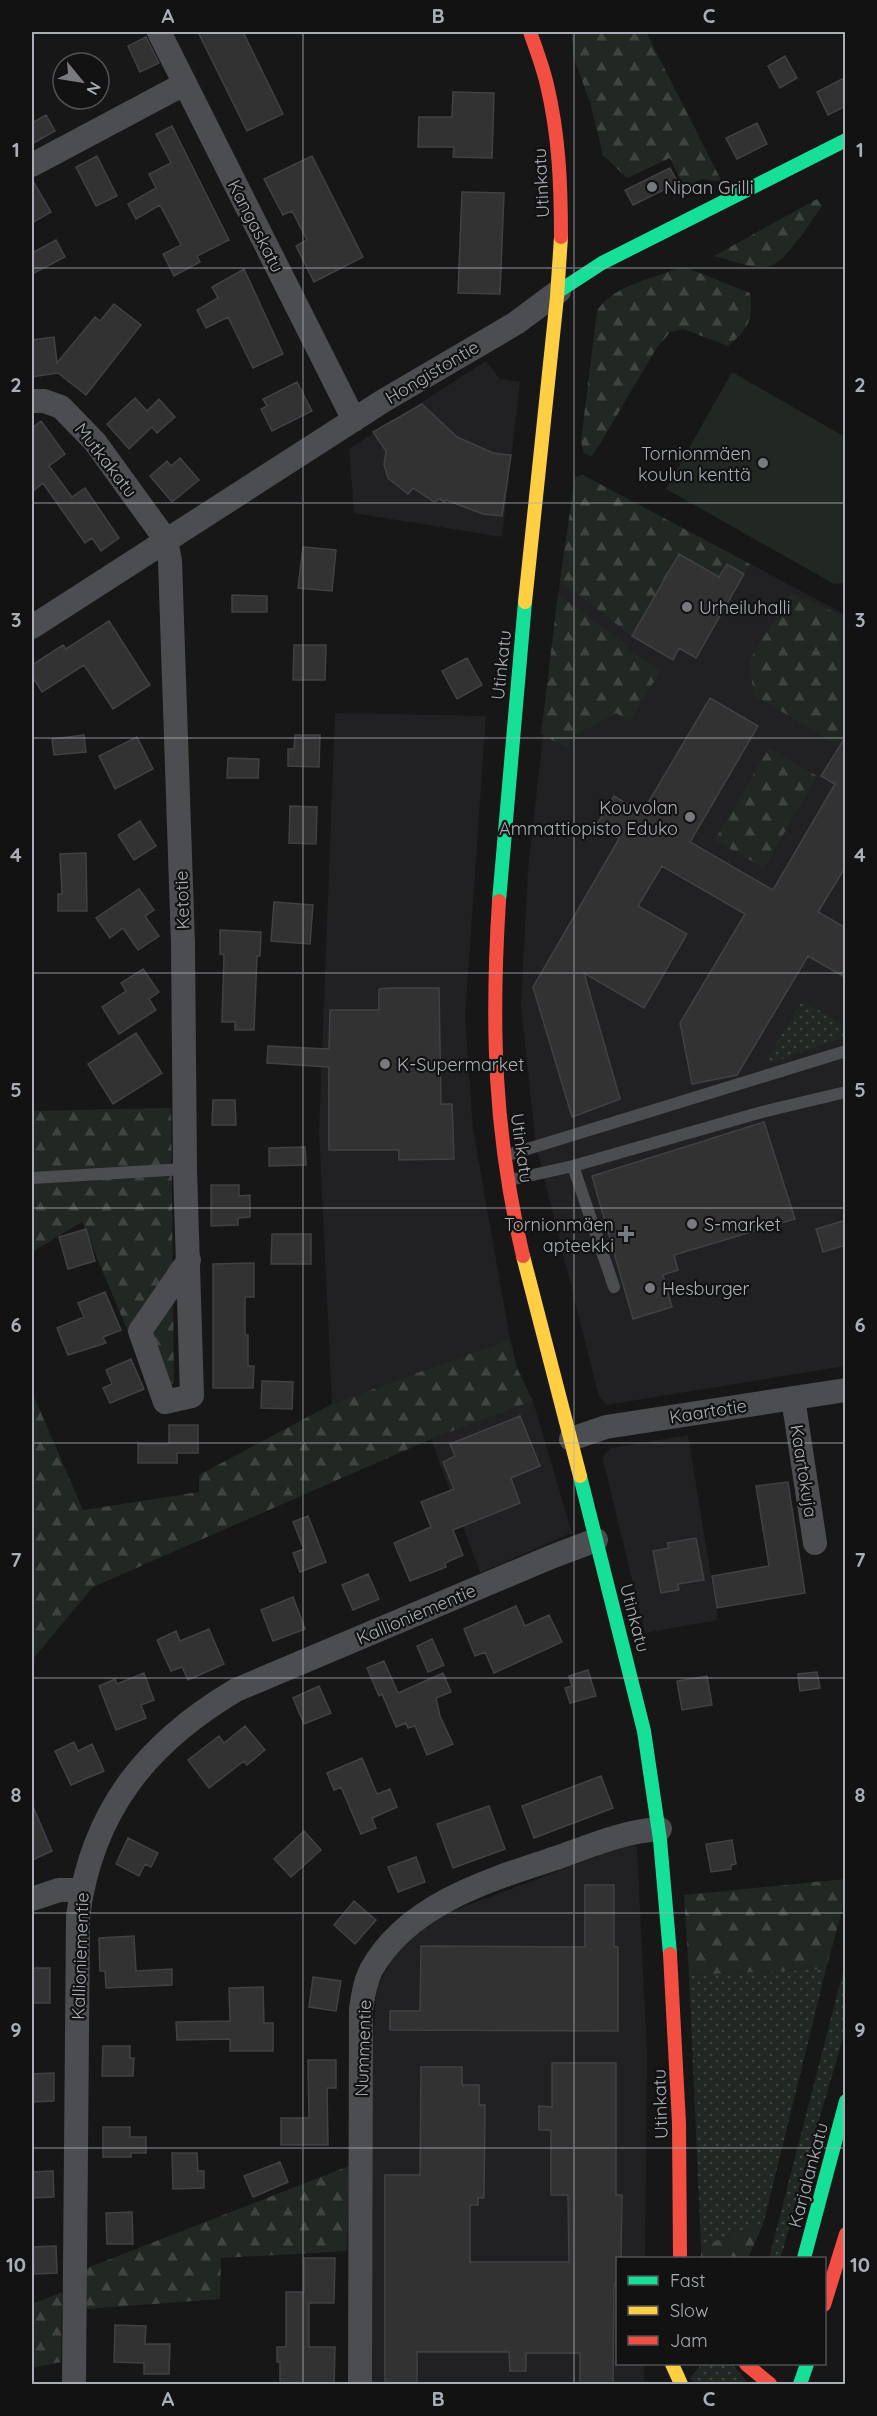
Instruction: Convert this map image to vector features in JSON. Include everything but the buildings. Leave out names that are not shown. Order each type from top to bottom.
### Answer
[{"type":"street","name":"Kangaskatu","points":[[159,32],[354,420]]},
{"type":"street","name":"Utinkatu","points":[[530,32],[544,70],[559,150],[561,233],[559,291],[540,448],[509,771],[498,937],[494,1050],[504,1156],[520,1247],[638,1700],[660,1829],[676,2053],[681,2185],[680,2257]]},
{"type":"street","points":[[32,165],[184,84]]},
{"type":"street","name":"Hongistontie","points":[[32,627],[354,420],[516,323],[602,263],[846,140]]},
{"type":"street","name":"Mutkakatu","points":[[32,401],[44,401],[61,407],[75,419],[95,442],[166,540]]},
{"type":"street","name":"Ketotie","points":[[166,540],[170,561],[183,944],[185,1169],[189,1260],[192,1396],[165,1402],[140,1331],[189,1260]]},
{"type":"street","name":"Kaartotie","points":[[571,1439],[606,1427],[846,1390]]},
{"type":"street","name":"Kaartokuja","points":[[793,1398],[815,1543]]},
{"type":"street","name":"Kallioniementie","points":[[74,2385],[78,1916],[81,1890],[93,1851],[115,1804],[133,1777],[154,1753],[190,1719],[236,1690],[596,1540]]},
{"type":"street","name":"Nummentie","points":[[360,2385],[361,2010],[371,1970],[394,1940],[409,1926],[449,1900],[478,1885],[632,1832],[660,1829]]},
{"type":"street","points":[[32,1899],[59,1890],[81,1890]]},
{"type":"street","name":"Karjalankatu","points":[[805,2257],[846,2101]]},
{"type":"street","points":[[826,2302],[846,2234]]},
{"type":"street","points":[[672,2365],[681,2385]]},
{"type":"street","points":[[747,2365],[768,2384],[773,2365]]},
{"type":"street","points":[[800,2385],[807,2365]]},
{"type":"lane","points":[[504,1156],[846,1052]]},
{"type":"lane","points":[[508,1180],[573,1166],[762,1112],[846,1092]]},
{"type":"lane","points":[[573,1166],[614,1287]]},
{"type":"lane","points":[[32,1178],[185,1169]]},
{"type":"shaded area","points":[[486,361],[500,379],[520,382],[502,537],[354,513],[349,449]]},
{"type":"shaded area","name":"Kouvolan Ammattiopisto Eduko","points":[[583,475],[846,615],[845,1366],[607,1405],[599,1397],[536,1146],[521,1006],[528,870],[560,581],[575,477]]},
{"type":"shaded area","points":[[335,713],[486,716],[465,1017],[473,1129],[510,1339],[332,1404],[319,1131]]},
{"type":"shaded area","points":[[533,1401],[572,1533],[480,1573],[431,1439]]},
{"type":"shaded area","points":[[688,1435],[718,1620],[645,1633],[603,1460],[604,1455],[611,1448]]},
{"type":"shaded area","points":[[629,1844],[637,1847],[647,2053],[645,2257],[616,2257],[616,2365],[644,2365],[644,2384],[370,2384],[372,2051],[377,1986],[395,1954],[414,1934],[437,1917]]},
{"type":"green space","points":[[572,32],[646,32],[722,182],[702,179],[684,188],[670,158],[627,178],[603,155],[590,103],[573,55]]},
{"type":"green space","points":[[817,199],[822,206],[788,252],[772,265],[753,266],[714,256]]},
{"type":"green space","points":[[687,268],[750,293],[751,310],[745,329],[728,346],[683,329],[670,332],[656,349],[594,454],[591,456],[584,453],[581,441],[597,311],[604,302],[622,289],[676,269]]},
{"type":"green space","name":"Tornionmäen koulun kenttä","points":[[732,372],[845,437],[845,583],[834,584],[666,489]]},
{"type":"green space","points":[[583,475],[750,564],[744,574],[727,564],[719,577],[679,554],[632,636],[560,581],[575,477]]},
{"type":"green space","points":[[791,592],[845,617],[845,736],[839,746],[754,695],[749,661]]},
{"type":"green space","points":[[558,594],[623,642],[627,649],[661,670],[630,721],[616,713],[579,733],[567,748],[541,734]]},
{"type":"green space","points":[[769,748],[817,776],[764,868],[715,840]]},
{"type":"green space","points":[[801,1003],[807,1003],[845,1026],[845,1037],[770,1063],[767,1059]]},
{"type":"green space","points":[[171,1108],[174,1383],[152,1389],[82,1222],[32,1252],[32,1111]]},
{"type":"green space","points":[[510,1339],[517,1368],[533,1401],[431,1439],[93,1587],[32,1660],[32,1392],[83,1510],[199,1492],[199,1475],[332,1404]]},
{"type":"green space","points":[[845,1879],[845,1900],[826,1969],[689,1975],[684,1895]]},
{"type":"green space","points":[[845,1964],[845,2031],[783,2250],[780,2257],[769,2257]]},
{"type":"green space","points":[[826,1969],[763,2225],[701,2246],[689,1975]]},
{"type":"green space","points":[[349,2166],[347,2251],[221,2258],[220,2299],[87,2309],[87,2268]]},
{"type":"green space","points":[[763,2225],[748,2257],[701,2257],[701,2246]]},
{"type":"green space","points":[[62,2292],[61,2362],[32,2368],[32,2304]]},
{"type":"green space","points":[[701,2365],[733,2365],[749,2384],[695,2384],[690,2378]]},
{"type":"traffic: fast","points":[[559,291],[602,263],[846,140]]},
{"type":"traffic: fast","points":[[499,901],[525,602]]},
{"type":"traffic: fast","points":[[580,1476],[644,1731],[660,1840],[670,1954]]},
{"type":"traffic: fast","points":[[804,2257],[846,2101]]},
{"type":"traffic: fast","points":[[800,2384],[807,2365]]},
{"type":"traffic: slow","points":[[525,602],[557,297],[561,237]]},
{"type":"traffic: slow","points":[[523,1256],[580,1476]]},
{"type":"traffic: slow","points":[[672,2365],[681,2384]]},
{"type":"traffic: jam","points":[[530,32],[545,78],[557,141],[561,237]]},
{"type":"traffic: jam","points":[[499,901],[495,992],[497,1079],[506,1166],[523,1256]]},
{"type":"traffic: jam","points":[[670,1954],[679,2123],[680,2257]]},
{"type":"traffic: jam","points":[[826,2299],[846,2234]]},
{"type":"traffic: jam","points":[[747,2365],[770,2384]]},
{"type":"place","name":"Nipan Grilli","points":[[652,187]]},
{"type":"place","name":"Tornionmäen koulun kenttä","points":[[763,463]]},
{"type":"place","name":"Urheiluhalli","points":[[687,607]]},
{"type":"place","name":"Kouvolan Ammattiopisto Eduko","points":[[690,817]]},
{"type":"place","name":"K-Supermarket","points":[[385,1064]]},
{"type":"place","name":"S-market","points":[[692,1224]]},
{"type":"place","name":"Tornionmäen apteekki","points":[[626,1234]]},
{"type":"place","name":"Hesburger","points":[[650,1288]]}]
